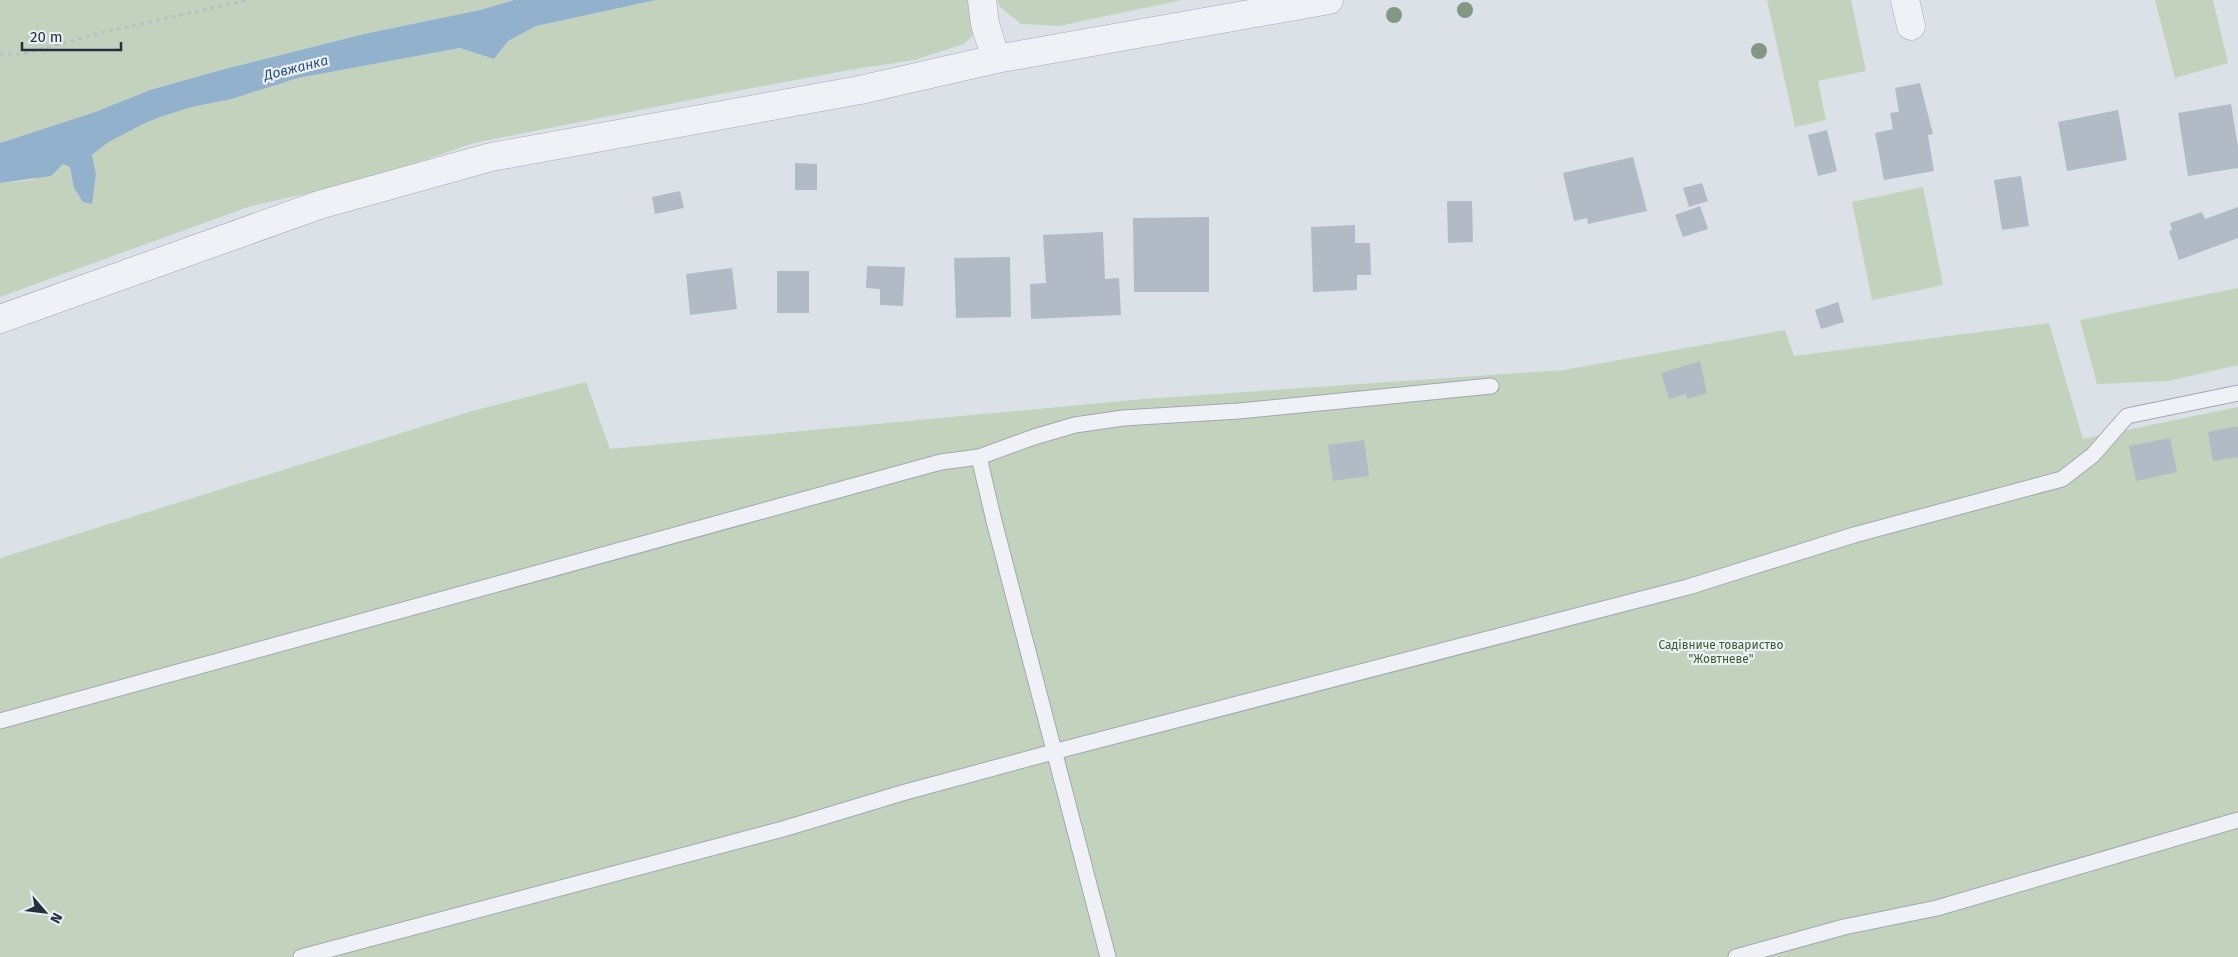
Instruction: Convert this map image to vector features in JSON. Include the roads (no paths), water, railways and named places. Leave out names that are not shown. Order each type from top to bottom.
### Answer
[{"type":"street","points":[[982,0],[985,24],[996,59]]},
{"type":"street","points":[[0,319],[319,205],[491,157],[860,90],[996,59],[1330,0]]},
{"type":"lane","points":[[0,721],[941,462],[979,457],[1075,425],[1123,418],[1239,410],[1491,386]]},
{"type":"lane","points":[[301,957],[783,829],[902,793],[1053,752],[1688,587],[1854,535],[2062,479],[2093,455],[2127,416],[2238,393]]},
{"type":"lane","points":[[979,457],[1053,752],[1076,828],[1108,957]]},
{"type":"lane","points":[[1736,957],[1844,927],[1937,908],[2238,820]]},
{"type":"water","name":"Довжанка","points":[[514,0],[656,0],[536,26],[508,41],[494,59],[460,48],[298,78],[232,99],[192,107],[163,116],[107,143],[92,155],[96,174],[92,204],[83,202],[74,188],[70,167],[63,164],[51,176],[0,183],[0,143],[95,112],[150,90],[221,70],[364,34],[480,10]]},
{"type":"park label","name":"Садівниче товариство \"Жовтневе\"","points":[[1721,652]]}]
